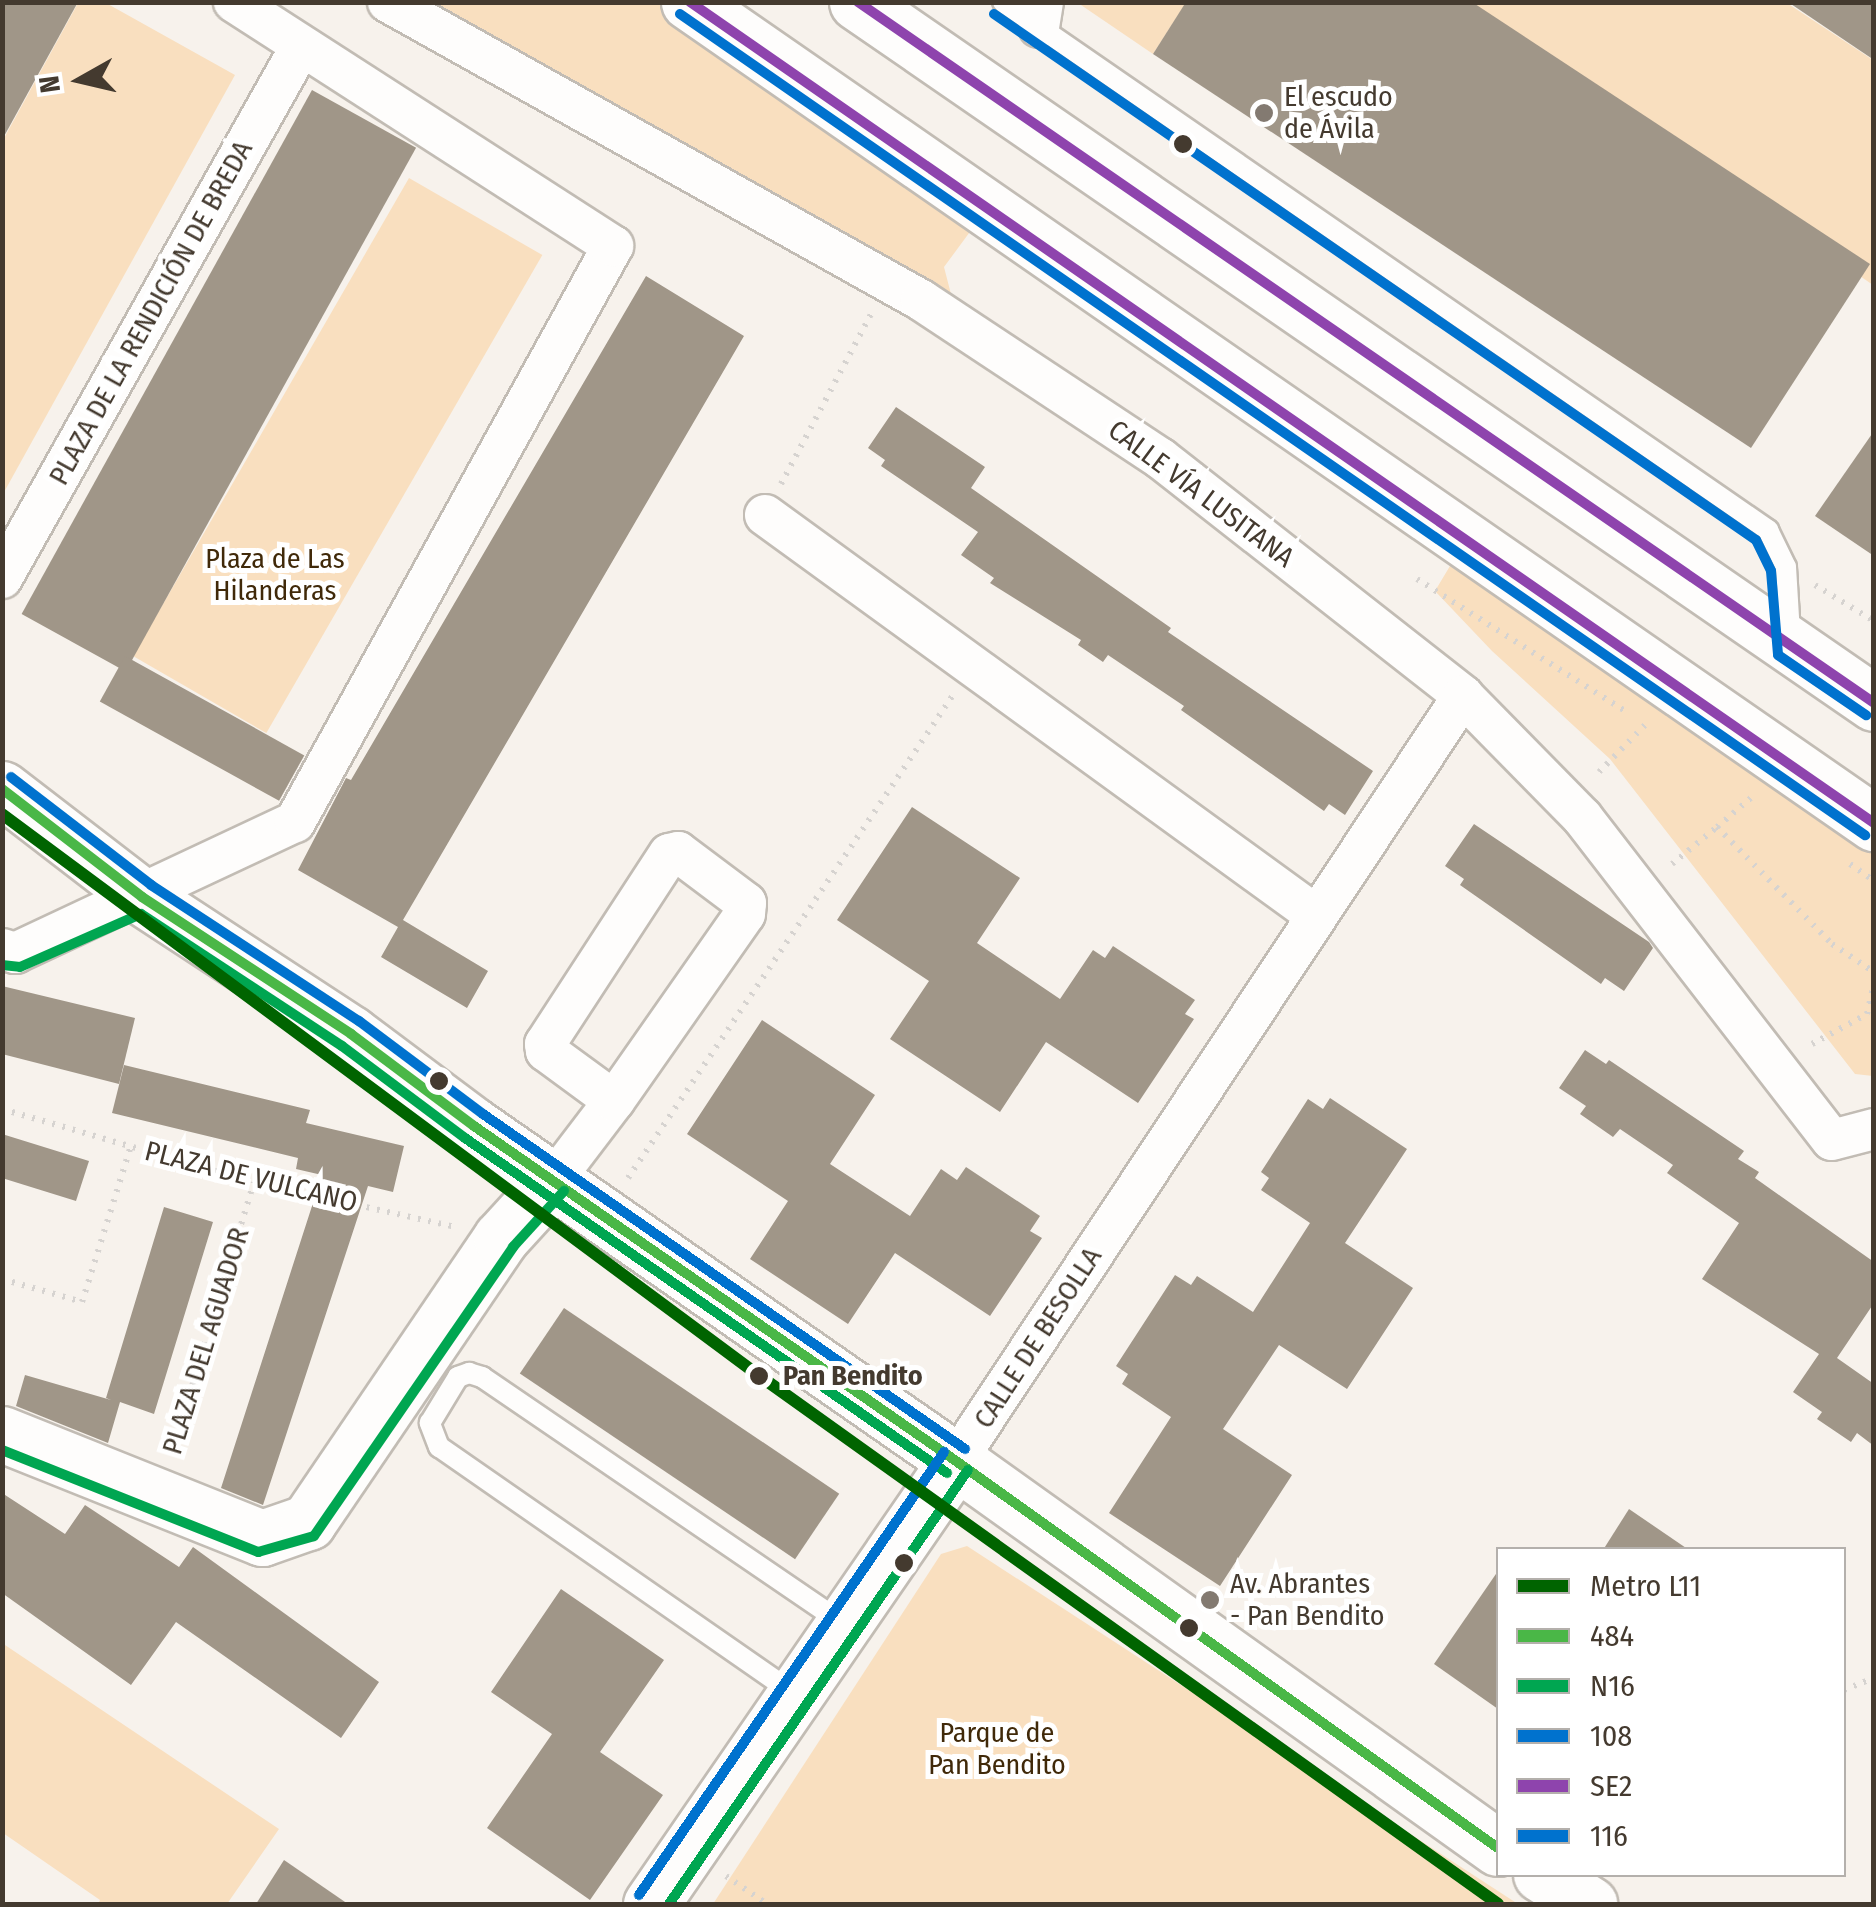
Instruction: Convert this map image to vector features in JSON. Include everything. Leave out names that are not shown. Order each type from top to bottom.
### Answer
[{"type":"street","points":[[2,949],[15,952],[295,822],[614,246],[300,48],[234,2]]},
{"type":"street","name":"CALLE VÍA LUSITANA","points":[[388,2],[888,282],[1160,458],[1464,696],[1582,817],[1832,1140],[1874,1129]]},
{"type":"street","points":[[689,2],[1858,841]]},
{"type":"street","points":[[857,2],[1874,703]]},
{"type":"street","name":"PLAZA DE LA RENDICIÓN DE BREDA","points":[[2,578],[300,48]]},
{"type":"street","points":[[764,515],[1317,916]]},
{"type":"street","name":"CALLE DE BESOLLA","points":[[651,1904],[956,1461],[1464,696]]},
{"type":"street","points":[[2,789],[142,896],[351,1034],[552,1182],[956,1461],[1496,1847]]},
{"type":"street","points":[[2,1434],[262,1538],[308,1522],[501,1238],[552,1182],[614,1101],[745,914],[746,903],[678,852],[669,854],[545,1044],[546,1051],[614,1101]]},
{"type":"street","points":[[1546,1877],[1588,1904]]},
{"type":"lane","points":[[1003,2],[1041,15],[1768,530],[1786,567],[1791,647]]},
{"type":"lane","points":[[795,1694],[439,1447],[430,1423],[458,1377],[470,1373],[482,1377],[844,1624]]},
{"type":"path","points":[[764,515],[888,282]]},
{"type":"path","points":[[1417,580],[1661,735]]},
{"type":"path","points":[[627,1179],[955,692]]},
{"type":"path","points":[[1600,772],[1646,724]]},
{"type":"path","points":[[1736,786],[1767,807]]},
{"type":"path","points":[[1672,864],[1752,796]]},
{"type":"path","points":[[1717,827],[1832,944],[1874,972]]},
{"type":"path","points":[[1858,841],[1874,880]]},
{"type":"path","points":[[1812,1044],[1870,1015],[1874,984]]},
{"type":"path","name":"PLAZA DE VULCANO","points":[[2,1110],[254,1182],[501,1238]]},
{"type":"path","points":[[2,1279],[82,1302],[131,1146]]},
{"type":"path","name":"PLAZA DEL AGUADOR","points":[[158,1499],[254,1182]]},
{"type":"path","points":[[1846,1689],[1874,1678]]},
{"type":"path","points":[[721,1872],[766,1904]]},
{"type":"green space","points":[[78,3],[106,3],[235,75],[3,494],[3,140]]},
{"type":"green space","points":[[425,3],[657,3],[975,225],[944,267],[953,302]]},
{"type":"green space","points":[[1078,3],[1186,3],[1153,54]]},
{"type":"green space","points":[[1463,3],[1787,3],[1873,60],[1873,285]]},
{"type":"green space","name":"Plaza de Las Hilanderas","points":[[409,178],[542,255],[266,733],[133,656]]},
{"type":"green space","points":[[1459,551],[1873,841],[1873,1076],[1855,1074],[1610,759],[1492,651],[1435,591]]},
{"type":"green space","name":"Parque de Pan Bendito","points":[[967,1546],[1518,1904],[713,1904],[941,1554]]},
{"type":"green space","points":[[2,1643],[279,1829],[227,1904],[98,1904],[100,1900],[3,1833]]},
{"type":"building","points":[[2,2],[78,2],[2,140]]},
{"type":"building","points":[[1186,2],[1472,2],[1870,264],[1751,448],[1153,54]]},
{"type":"building","points":[[1788,2],[1874,2],[1874,60]]},
{"type":"building","points":[[312,90],[416,148],[126,672],[22,614]]},
{"type":"building","points":[[646,276],[744,336],[403,920],[488,971],[467,1008],[381,957],[398,927],[298,870],[346,778],[351,780]]},
{"type":"building","points":[[896,407],[985,467],[971,488],[1171,628],[1168,632],[1373,771],[1345,815],[1329,804],[1324,811],[1181,710],[1184,706],[1108,655],[1103,662],[1078,645],[1081,640],[990,583],[994,578],[961,555],[978,532],[881,466],[885,460],[868,448]]},
{"type":"building","points":[[1874,431],[1874,556],[1815,516]]},
{"type":"building","points":[[125,656],[304,755],[279,801],[100,701]]},
{"type":"building","points":[[912,807],[1020,878],[977,943],[1060,999],[1093,950],[1105,958],[1113,946],[1195,1000],[1185,1014],[1194,1019],[1138,1103],[1046,1042],[1000,1112],[890,1039],[929,981],[837,920]]},
{"type":"building","points":[[1474,824],[1649,942],[1653,948],[1624,991],[1605,978],[1601,984],[1460,885],[1464,879],[1445,866]]},
{"type":"building","points":[[2,986],[135,1018],[119,1084],[2,1054]]},
{"type":"building","points":[[762,1020],[875,1095],[830,1164],[910,1216],[941,1169],[957,1180],[966,1167],[1040,1216],[1030,1231],[1042,1238],[990,1316],[895,1253],[848,1324],[750,1259],[788,1201],[687,1134]]},
{"type":"building","points":[[1585,1050],[1606,1064],[1609,1060],[1744,1151],[1738,1159],[1759,1172],[1755,1178],[1874,1262],[1874,1303],[1837,1358],[1874,1384],[1874,1446],[1857,1433],[1851,1442],[1817,1419],[1822,1412],[1793,1392],[1819,1354],[1702,1279],[1739,1223],[1667,1173],[1673,1165],[1620,1129],[1613,1137],[1580,1114],[1586,1106],[1559,1088]]},
{"type":"building","points":[[124,1065],[310,1110],[306,1123],[404,1146],[393,1192],[368,1186],[263,1505],[221,1488],[322,1175],[296,1169],[298,1158],[112,1113]]},
{"type":"building","points":[[1330,1098],[1407,1149],[1345,1243],[1413,1288],[1347,1389],[1279,1345],[1223,1429],[1292,1475],[1220,1586],[1109,1513],[1171,1417],[1122,1384],[1128,1374],[1116,1366],[1175,1275],[1191,1285],[1197,1276],[1253,1312],[1310,1223],[1261,1190],[1269,1178],[1261,1172],[1308,1099],[1323,1109]]},
{"type":"building","points":[[2,1134],[89,1161],[76,1201],[2,1178]]},
{"type":"building","points":[[164,1207],[213,1222],[154,1414],[120,1402],[108,1443],[16,1406],[25,1375],[111,1400],[106,1398]]},
{"type":"building","points":[[564,1308],[839,1494],[795,1559],[520,1373]]},
{"type":"building","points":[[2,1493],[65,1534],[85,1505],[179,1567],[193,1547],[379,1682],[341,1738],[176,1622],[131,1685],[2,1593]]},
{"type":"building","points":[[1629,1509],[1685,1547],[1605,1547]]},
{"type":"building","points":[[1496,1574],[1496,1708],[1434,1664]]},
{"type":"building","points":[[561,1589],[664,1660],[600,1752],[663,1795],[590,1900],[487,1828],[552,1734],[491,1692]]},
{"type":"building","points":[[284,1860],[348,1904],[256,1904]]},
{"type":"metro line","name":"L11","points":[[2,814],[757,1374],[1498,1904]]},
{"type":"transit line","name":"SE2","points":[[690,2],[1874,823]]},
{"type":"transit line","name":"SE2","points":[[858,2],[1874,703]]},
{"type":"transit line","name":"116","points":[[680,14],[1865,835]]},
{"type":"transit line","name":"116","points":[[994,14],[1756,540],[1771,571],[1778,655],[1866,715]]},
{"type":"transit line","name":"108","points":[[11,777],[151,885],[359,1021],[483,1114],[965,1449]]},
{"type":"transit line","name":"484","points":[[2,789],[142,897],[351,1034],[474,1126],[956,1461],[1496,1847]]},
{"type":"transit line","name":"N16","points":[[2,965],[20,967],[141,914],[342,1046],[465,1138],[947,1473]]},
{"type":"transit line","name":"N16","points":[[2,1450],[258,1552],[314,1536],[513,1247],[564,1191]]},
{"type":"transit line","name":"108","points":[[639,1895],[944,1452]]},
{"type":"transit line","name":"N16","points":[[669,1904],[968,1470]]},
{"type":"place","name":"El escudo de Ávila","points":[[1264,113]]},
{"type":"place","name":"Pan Bendito","points":[[759,1376]]},
{"type":"place","name":"Av. Abrantes - Pan Bendito","points":[[1210,1600]]}]
